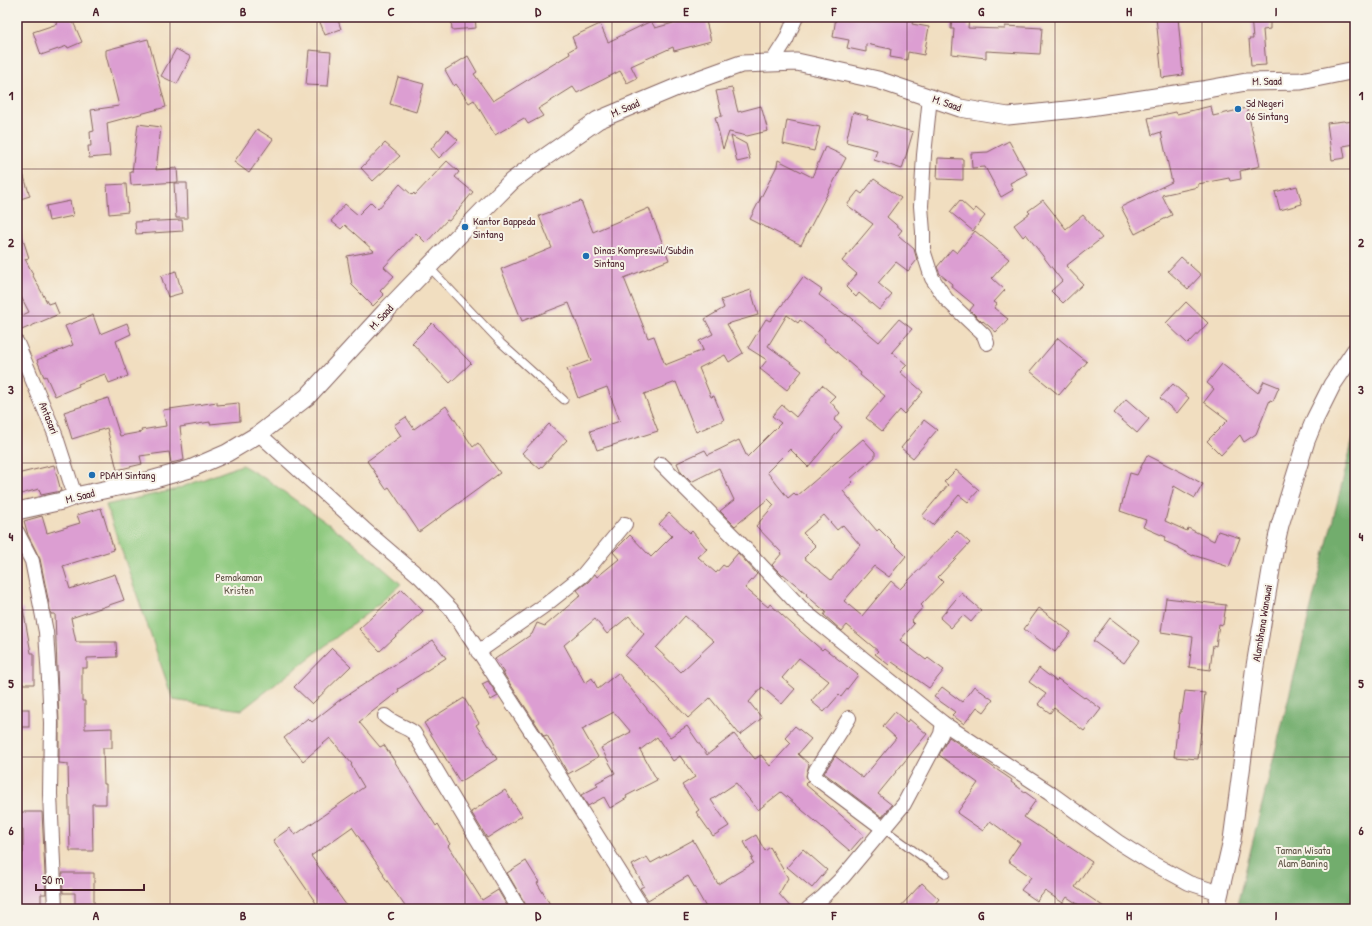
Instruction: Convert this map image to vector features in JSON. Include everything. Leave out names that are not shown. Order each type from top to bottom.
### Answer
[{"type":"street","points":[[772,62],[786,40],[796,17]]},
{"type":"street","name":"M. Saad","points":[[17,511],[75,496],[151,480],[190,469],[227,453],[259,434],[307,397],[512,181],[598,120],[677,87],[741,64],[797,62],[878,80],[960,108],[1008,116],[1076,109],[1246,82],[1302,81],[1355,70]]},
{"type":"street","points":[[930,97],[924,155],[921,206],[923,250],[932,278],[946,299],[984,335],[988,343]]},
{"type":"street","name":"Antasari","points":[[17,343],[55,434],[75,496]]},
{"type":"street","name":"Alambhana Wanawai","points":[[1218,901],[1232,840],[1254,672],[1274,552],[1280,525],[1306,441],[1315,419],[1332,385],[1355,351]]},
{"type":"street","points":[[259,434],[364,529],[426,582],[451,609],[643,909]]},
{"type":"street","points":[[660,464],[738,541],[804,611],[943,723],[1049,792],[1118,842],[1218,901]]},
{"type":"street","points":[[478,652],[544,606],[583,575],[626,524]]},
{"type":"street","points":[[17,532],[32,561],[46,638],[50,708],[50,794],[55,909]]},
{"type":"street","points":[[385,716],[392,722],[409,729],[414,733],[519,909]]},
{"type":"street","points":[[849,718],[814,774],[816,778],[884,829]]},
{"type":"street","points":[[808,909],[823,897],[843,877],[904,804],[941,734],[943,723]]},
{"type":"lane","points":[[429,267],[501,343],[564,400]]},
{"type":"lane","points":[[884,829],[946,874]]},
{"type":"green space","name":"Taman Wisata Alam Baning","points":[[1355,431],[1355,909],[1236,909],[1237,905]]},
{"type":"green space","name":"Pemakaman Kristen","points":[[242,465],[269,481],[353,542],[401,584],[374,608],[242,710],[173,700],[106,505],[174,490]]},
{"type":"building","points":[[54,17],[71,17],[82,42],[68,48],[67,46],[41,55],[33,32],[57,24]]},
{"type":"building","points":[[318,17],[337,17],[341,29],[325,35]]},
{"type":"building","points":[[451,17],[475,17],[476,28],[452,30]]},
{"type":"building","points":[[695,17],[705,17],[711,41],[674,51],[673,47],[631,66],[637,78],[627,83],[620,71],[577,93],[573,87],[538,109],[543,116],[528,124],[524,118],[495,135],[474,100],[469,103],[456,84],[454,86],[445,70],[468,56],[477,72],[474,74],[493,101],[570,54],[569,51],[576,47],[572,37],[600,24],[608,42],[651,21],[655,28]]},
{"type":"building","points":[[836,17],[883,17],[897,20],[899,17],[913,20],[912,24],[929,27],[924,55],[908,52],[907,60],[890,57],[891,49],[866,44],[866,52],[847,48],[849,40],[833,37]]},
{"type":"building","points":[[952,17],[969,17],[968,28],[1005,29],[1005,26],[1042,28],[1040,54],[986,51],[986,58],[952,54],[954,29],[951,29]]},
{"type":"building","points":[[1156,17],[1178,17],[1183,75],[1162,78]]},
{"type":"building","points":[[1251,17],[1270,17],[1270,29],[1263,30],[1266,65],[1251,66],[1249,39],[1253,39]]},
{"type":"building","points":[[148,39],[166,107],[107,123],[110,156],[89,158],[88,146],[91,146],[90,132],[94,131],[91,110],[119,106],[106,50]]},
{"type":"building","points":[[176,49],[191,57],[177,84],[161,76]]},
{"type":"building","points":[[309,50],[331,52],[328,86],[306,85]]},
{"type":"building","points":[[398,77],[424,84],[416,112],[390,104]]},
{"type":"building","points":[[732,88],[738,112],[761,106],[768,131],[747,136],[729,132],[723,149],[715,117],[722,116],[716,91]]},
{"type":"building","points":[[1211,106],[1213,116],[1247,108],[1260,166],[1240,171],[1241,179],[1230,181],[1229,178],[1198,184],[1198,187],[1162,195],[1172,215],[1135,234],[1121,207],[1172,182],[1161,132],[1152,135],[1148,118],[1176,112],[1177,114]]},
{"type":"building","points":[[853,112],[868,116],[867,119],[913,132],[902,169],[874,160],[877,150],[846,142]]},
{"type":"building","points":[[787,120],[820,127],[814,151],[783,144]]},
{"type":"building","points":[[1355,121],[1355,144],[1343,146],[1345,158],[1332,160],[1327,123]]},
{"type":"building","points":[[138,124],[161,127],[156,170],[177,168],[178,182],[131,185],[130,172],[132,172]]},
{"type":"building","points":[[257,129],[273,139],[249,173],[234,162]]},
{"type":"building","points":[[447,130],[458,140],[439,158],[431,149]]},
{"type":"building","points":[[731,136],[746,144],[750,159],[737,162]]},
{"type":"building","points":[[1009,141],[1027,174],[1010,183],[1013,190],[1001,197],[985,167],[972,168],[971,153],[988,152]]},
{"type":"building","points":[[385,143],[400,156],[373,181],[361,168]]},
{"type":"building","points":[[825,147],[846,158],[801,245],[750,219],[777,166],[778,160],[812,177]]},
{"type":"building","points":[[938,158],[963,159],[963,180],[937,179]]},
{"type":"building","points":[[447,161],[459,172],[455,177],[473,192],[449,221],[447,220],[426,243],[416,233],[384,267],[394,276],[380,291],[384,295],[373,306],[352,285],[347,256],[374,251],[345,225],[341,229],[331,221],[345,204],[358,215],[371,202],[378,209],[400,184],[412,195],[414,193],[415,195]]},
{"type":"building","points":[[17,164],[20,164],[30,196],[17,200]]},
{"type":"building","points":[[874,179],[901,198],[887,217],[902,230],[898,235],[914,249],[917,260],[908,271],[896,262],[878,283],[892,295],[879,310],[859,293],[856,297],[846,287],[857,274],[842,261],[873,224],[847,205],[858,191],[862,194]]},
{"type":"building","points":[[174,183],[187,183],[188,218],[176,218]]},
{"type":"building","points":[[126,184],[128,212],[109,214],[107,185]]},
{"type":"building","points":[[1297,186],[1302,204],[1280,210],[1275,192]]},
{"type":"building","points":[[960,200],[973,212],[976,208],[985,216],[973,231],[950,212]]},
{"type":"building","points":[[1043,200],[1066,229],[1083,215],[1102,238],[1066,266],[1083,284],[1063,303],[1051,291],[1062,281],[1026,234],[1023,237],[1014,225],[1030,213],[1028,211]]},
{"type":"building","points":[[70,201],[73,216],[49,221],[46,206]]},
{"type":"building","points":[[581,201],[593,232],[649,208],[669,260],[624,278],[648,338],[654,336],[665,365],[703,350],[699,341],[713,334],[705,319],[724,308],[721,300],[751,290],[758,315],[727,324],[743,353],[729,362],[725,355],[699,368],[711,397],[714,396],[724,420],[696,432],[676,382],[644,394],[658,431],[597,450],[590,431],[620,421],[607,387],[578,398],[567,369],[591,360],[569,303],[522,321],[501,269],[552,248],[539,216]]},
{"type":"building","points":[[182,220],[183,231],[136,234],[135,222]]},
{"type":"building","points":[[17,227],[19,227],[29,258],[25,259],[32,274],[48,304],[54,302],[59,314],[17,332],[17,318],[29,312],[17,289]]},
{"type":"building","points":[[975,231],[1009,259],[992,278],[1005,290],[994,302],[997,304],[994,308],[1008,319],[996,332],[983,321],[982,322],[970,310],[974,305],[951,286],[952,284],[940,274],[937,267],[952,249],[957,253]]},
{"type":"building","points":[[1181,257],[1201,275],[1188,289],[1168,271]]},
{"type":"building","points":[[176,271],[182,293],[168,297],[161,276]]},
{"type":"building","points":[[803,277],[822,290],[819,295],[846,314],[879,342],[899,319],[912,329],[892,352],[907,365],[900,372],[923,392],[904,414],[900,410],[882,431],[866,418],[885,396],[824,341],[825,339],[800,320],[798,323],[787,315],[768,346],[802,371],[787,390],[760,369],[767,360],[748,348],[766,319],[770,321]]},
{"type":"building","points":[[1186,302],[1208,323],[1188,344],[1166,323]]},
{"type":"building","points":[[93,315],[100,334],[127,323],[131,334],[116,341],[128,376],[109,383],[105,374],[78,384],[79,386],[55,396],[46,376],[44,377],[37,360],[73,345],[65,326]]},
{"type":"building","points":[[432,323],[471,363],[450,383],[412,343]]},
{"type":"building","points":[[1058,338],[1087,362],[1059,395],[1030,371]]},
{"type":"building","points":[[1222,364],[1258,393],[1264,381],[1279,387],[1273,401],[1270,400],[1256,434],[1244,442],[1240,435],[1221,455],[1207,441],[1228,420],[1204,402],[1214,389],[1207,383]]},
{"type":"building","points":[[1173,384],[1189,398],[1177,413],[1160,398]]},
{"type":"building","points":[[822,385],[835,396],[830,401],[840,413],[834,420],[842,427],[808,467],[790,449],[767,472],[788,498],[794,493],[797,496],[863,439],[875,452],[875,457],[850,479],[853,482],[843,491],[877,531],[879,529],[906,556],[889,577],[874,566],[844,601],[862,616],[891,581],[900,589],[957,531],[970,543],[938,577],[943,582],[921,605],[923,607],[911,621],[914,624],[900,640],[926,660],[928,658],[944,670],[929,688],[892,662],[889,665],[875,654],[878,651],[847,625],[842,631],[824,615],[826,612],[806,595],[807,594],[783,574],[782,575],[772,565],[782,553],[756,526],[774,505],[768,499],[735,526],[720,511],[734,500],[719,468],[691,482],[681,472],[677,463],[705,450],[708,455],[739,440],[747,457],[781,423],[772,416],[782,405],[796,417]],"holes":[[[824,515],[837,530],[843,525],[860,545],[831,580],[804,558],[816,546],[803,533]]]},
{"type":"building","points":[[108,398],[120,436],[142,432],[141,430],[166,426],[163,410],[217,402],[217,405],[239,403],[240,421],[210,424],[210,422],[180,427],[184,460],[171,463],[169,452],[140,456],[142,464],[117,470],[107,428],[72,439],[64,412]]},
{"type":"building","points":[[1126,399],[1149,419],[1137,433],[1114,413]]},
{"type":"building","points":[[446,406],[473,447],[478,443],[500,473],[419,532],[389,487],[386,489],[367,461],[401,436],[394,425],[406,417],[414,429]]},
{"type":"building","points":[[924,420],[937,430],[913,458],[901,448]]},
{"type":"building","points":[[549,424],[567,440],[540,469],[522,453]]},
{"type":"building","points":[[1147,455],[1203,484],[1195,498],[1174,486],[1165,521],[1187,531],[1188,528],[1214,541],[1218,531],[1240,538],[1229,567],[1193,556],[1164,541],[1166,537],[1143,527],[1146,520],[1120,511],[1130,473],[1137,475]]},
{"type":"building","points":[[54,465],[61,491],[41,495],[39,489],[17,495],[17,474]]},
{"type":"building","points":[[956,470],[979,490],[968,502],[959,495],[933,525],[922,516],[948,485],[944,482]]},
{"type":"building","points":[[101,508],[114,550],[63,566],[70,589],[115,574],[124,600],[71,618],[76,642],[116,642],[117,657],[87,658],[87,668],[82,668],[82,701],[85,701],[85,729],[112,728],[112,748],[103,748],[106,804],[92,804],[93,851],[70,851],[68,764],[59,763],[55,614],[51,614],[40,559],[28,535],[24,521],[42,516],[47,533],[80,523],[77,515]]},
{"type":"building","points":[[669,513],[690,533],[692,531],[707,549],[698,557],[716,573],[723,565],[726,567],[738,553],[757,574],[745,588],[768,607],[770,604],[822,650],[824,648],[858,675],[841,697],[839,695],[824,712],[811,701],[829,681],[799,658],[782,678],[795,689],[782,704],[762,687],[749,702],[762,718],[740,735],[710,698],[688,718],[654,682],[625,656],[644,634],[629,616],[607,634],[595,619],[564,645],[585,683],[592,678],[598,689],[618,673],[670,737],[687,726],[707,755],[734,734],[755,759],[761,755],[770,766],[791,743],[785,737],[795,726],[811,739],[798,754],[809,764],[806,776],[808,781],[805,784],[864,835],[850,851],[781,792],[758,810],[736,783],[711,800],[729,826],[713,836],[696,812],[699,810],[682,785],[695,777],[680,756],[673,761],[657,737],[640,750],[657,780],[626,796],[627,798],[610,808],[604,797],[588,806],[581,795],[598,786],[596,783],[615,773],[601,748],[631,732],[614,712],[582,729],[598,757],[568,774],[547,735],[544,736],[503,673],[505,673],[495,659],[532,634],[537,623],[545,626],[581,595],[577,590],[588,582],[595,574],[597,577],[619,559],[613,552],[630,535],[651,557],[672,536],[659,524]],"holes":[[[685,616],[714,641],[681,672],[656,648]]]},
{"type":"building","points":[[402,589],[423,611],[380,651],[359,629]]},
{"type":"building","points":[[961,593],[981,610],[971,622],[963,615],[951,628],[940,618]]},
{"type":"building","points":[[1166,598],[1226,605],[1223,625],[1219,624],[1216,646],[1213,645],[1210,670],[1189,667],[1193,637],[1161,632]]},
{"type":"building","points":[[23,608],[31,653],[34,653],[34,684],[17,684],[17,609]]},
{"type":"building","points":[[1039,608],[1071,632],[1055,652],[1024,629]]},
{"type":"building","points":[[1110,618],[1140,641],[1124,663],[1093,641]]},
{"type":"building","points":[[433,640],[446,658],[398,689],[399,691],[359,722],[380,747],[384,745],[436,826],[438,824],[450,844],[448,846],[482,900],[498,890],[509,909],[407,909],[352,827],[311,856],[349,909],[320,909],[273,840],[290,828],[295,835],[364,787],[351,765],[352,764],[330,738],[303,761],[284,738],[308,718],[312,722],[341,699]]},
{"type":"building","points":[[332,648],[351,666],[312,704],[294,687]]},
{"type":"building","points":[[1039,668],[1056,681],[1058,679],[1101,709],[1084,731],[1054,708],[1050,713],[1038,704],[1046,694],[1029,682]]},
{"type":"building","points":[[488,681],[498,696],[491,700],[482,684]]},
{"type":"building","points":[[974,686],[993,700],[984,712],[977,707],[964,724],[952,715],[955,712],[934,697],[942,687],[962,702]]},
{"type":"building","points":[[1185,691],[1205,693],[1198,759],[1174,757],[1180,711],[1182,711]]},
{"type":"building","points":[[464,698],[479,723],[476,725],[497,759],[460,782],[424,723]]},
{"type":"building","points":[[17,709],[29,709],[29,727],[17,727]]},
{"type":"building","points":[[895,712],[907,722],[909,719],[927,734],[878,794],[892,805],[882,817],[824,773],[835,756],[863,778],[896,738],[883,726]]},
{"type":"building","points":[[949,737],[1012,780],[1011,782],[1036,800],[1024,817],[1092,862],[1075,887],[1107,909],[1085,909],[1067,897],[1063,903],[1045,891],[1037,901],[1021,890],[1031,877],[1008,861],[1020,843],[990,821],[983,831],[957,813],[978,783],[939,755]]},
{"type":"building","points":[[505,790],[522,816],[487,838],[471,812]]},
{"type":"building","points":[[17,812],[42,812],[46,894],[41,894],[41,909],[17,909],[17,853],[23,853],[23,829],[17,829]]},
{"type":"building","points":[[756,835],[765,851],[770,847],[788,878],[779,894],[792,909],[707,909],[688,876],[648,900],[640,888],[644,886],[632,865],[647,857],[651,863],[693,840],[718,884],[754,863],[751,859],[753,858],[744,842]]},
{"type":"building","points":[[803,849],[827,870],[812,888],[787,867]]},
{"type":"building","points":[[526,861],[553,909],[527,909],[507,873]]},
{"type":"building","points":[[62,873],[94,873],[94,909],[75,909],[75,893],[63,893]]},
{"type":"building","points":[[922,883],[939,899],[931,909],[898,909]]},
{"type":"place","name":"Sd Negeri 06 Sintang","points":[[1238,109]]},
{"type":"place","name":"Kantor Bappeda Sintang","points":[[465,227]]},
{"type":"place","name":"Dinas Kompreswil/Subdin Sintang","points":[[586,256]]},
{"type":"place","name":"PDAM Sintang","points":[[92,475]]}]
